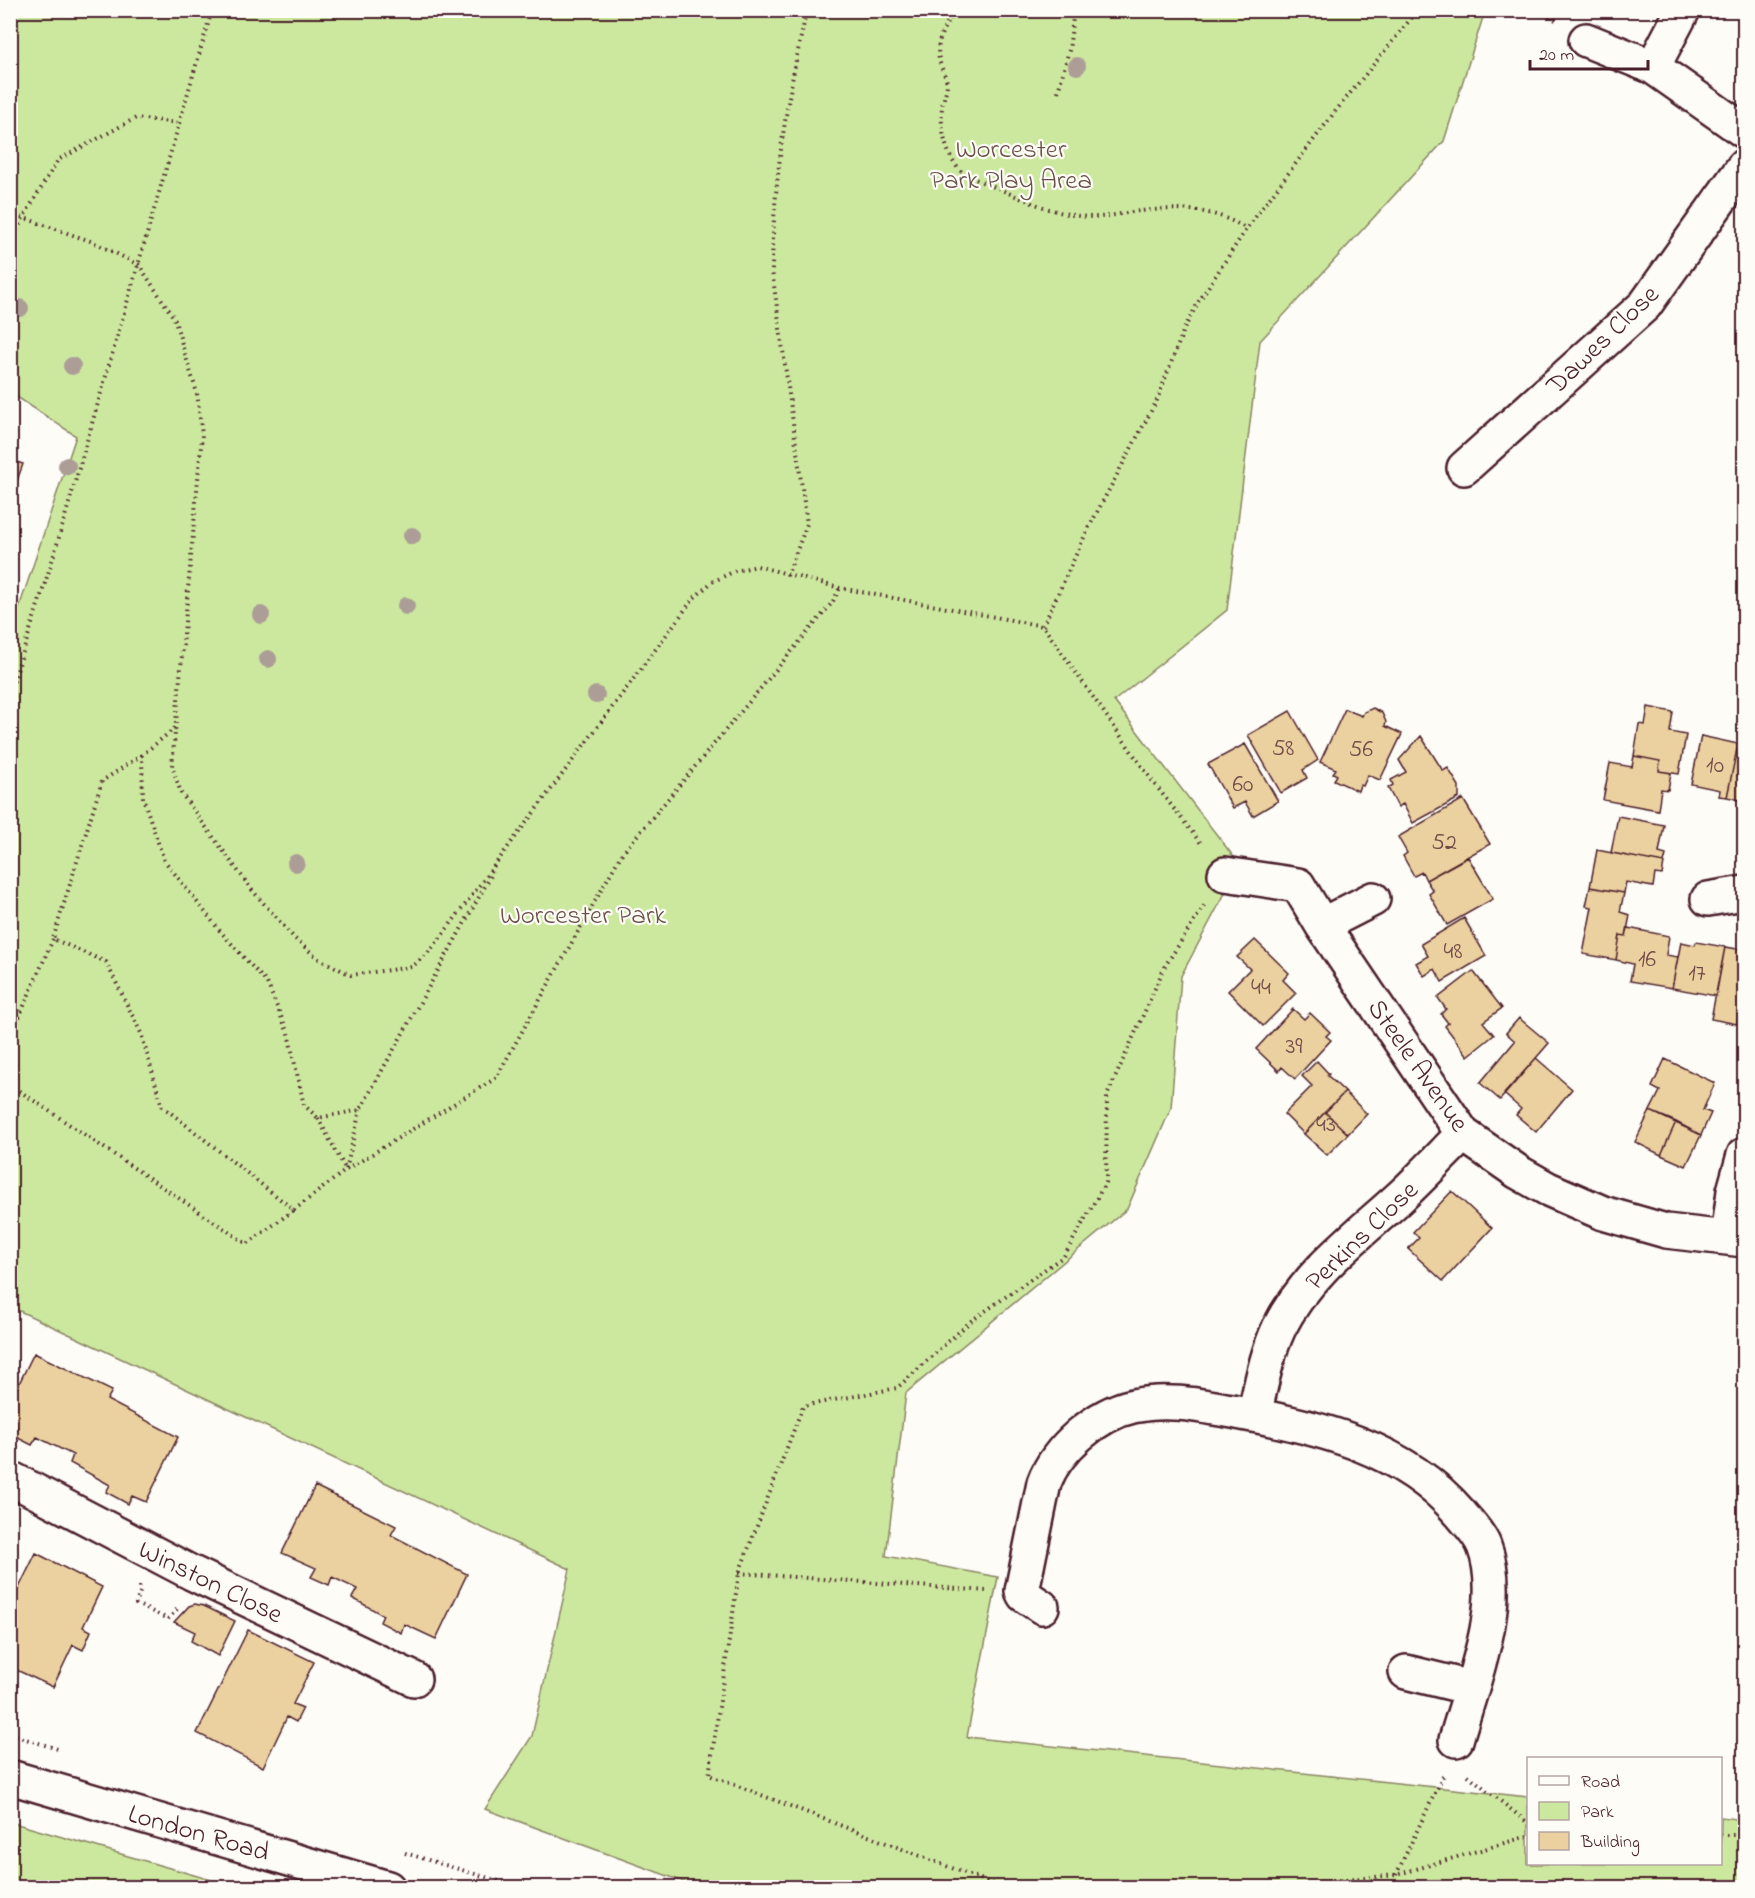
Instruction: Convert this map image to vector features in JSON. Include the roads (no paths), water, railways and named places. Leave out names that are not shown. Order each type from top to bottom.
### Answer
[{"type":"street","points":[[1653,67],[1683,10]]},
{"type":"street","points":[[1586,40],[1653,67],[1744,131]]},
{"type":"street","name":"Dawes Close","points":[[1464,468],[1645,304],[1744,166]]},
{"type":"street","name":"Steele Avenue","points":[[1225,874],[1298,885],[1322,925],[1463,1134],[1518,1172],[1548,1189],[1603,1213],[1666,1231],[1736,1239]]},
{"type":"street","points":[[1708,899],[1744,893]]},
{"type":"street","points":[[1322,925],[1373,899]]},
{"type":"street","name":"Perkins Close","points":[[1254,1415],[1269,1351],[1284,1319],[1298,1299],[1344,1246],[1411,1187],[1463,1134]]},
{"type":"street","points":[[1736,1239],[1734,1191],[1744,1155]]},
{"type":"street","points":[[1042,1607],[1024,1595],[1023,1591],[1040,1495],[1045,1480],[1057,1460],[1087,1428],[1102,1417],[1122,1409],[1151,1403],[1179,1403],[1254,1415],[1332,1433],[1379,1451],[1410,1469],[1452,1503],[1472,1527],[1483,1545],[1491,1586],[1490,1617],[1456,1740]]},
{"type":"street","name":"Winston Close","points":[[10,1478],[192,1573],[414,1679]]},
{"type":"street","points":[[1406,1672],[1471,1688]]},
{"type":"street","name":"London Road","points":[[10,1777],[388,1887]]},
{"type":"park label","name":"Worcester Park Play Area","points":[[1011,164]]},
{"type":"park label","name":"Worcester Park","points":[[583,914]]}]
